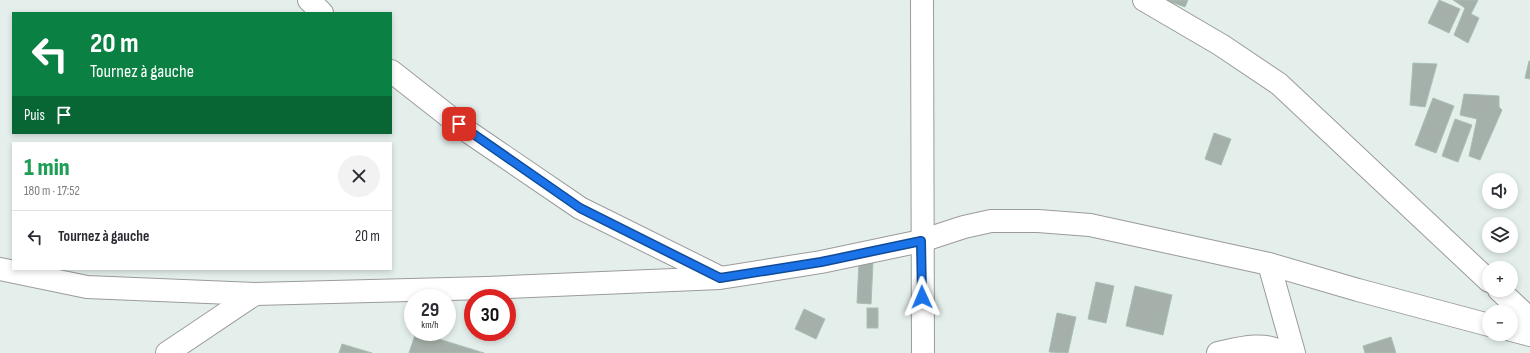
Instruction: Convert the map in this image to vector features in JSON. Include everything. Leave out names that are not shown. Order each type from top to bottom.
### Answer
[{"type":"street","points":[[309,0],[321,12]]},
{"type":"street","points":[[922,0],[922,353]]},
{"type":"street","points":[[1144,0],[1221,44],[1278,84],[1482,274]]},
{"type":"street","points":[[392,72],[470,133],[580,208],[720,278]]},
{"type":"street","points":[[0,269],[87,287],[255,294],[487,288],[720,278],[821,262],[921,241],[964,227],[992,221],[1038,221],[1090,225],[1269,264],[1482,323]]},
{"type":"street","points":[[1269,264],[1294,353]]},
{"type":"street","points":[[167,353],[255,294]]},
{"type":"street","points":[[1506,297],[1530,319]]},
{"type":"street","points":[[1518,331],[1530,334]]},
{"type":"street","points":[[1218,353],[1256,346],[1268,347],[1284,353]]},
{"type":"building","points":[[1165,0],[1188,0],[1185,7]]},
{"type":"building","points":[[1439,0],[1460,9],[1449,33],[1428,23]]},
{"type":"building","points":[[1453,0],[1478,0],[1471,14],[1479,18],[1468,43],[1454,35],[1465,8]]},
{"type":"building","points":[[1530,61],[1530,79],[1525,78]]},
{"type":"building","points":[[1413,63],[1437,64],[1425,107],[1410,105]]},
{"type":"building","points":[[1464,94],[1499,96],[1499,107],[1502,110],[1480,160],[1469,156],[1477,119],[1460,115]]},
{"type":"building","points":[[1433,98],[1454,106],[1436,153],[1415,145]]},
{"type":"building","points":[[1455,119],[1472,125],[1458,162],[1442,156]]},
{"type":"building","points":[[1214,133],[1231,139],[1221,165],[1205,159]]},
{"type":"building","points":[[859,261],[873,262],[871,304],[857,303]]},
{"type":"building","points":[[1096,282],[1114,286],[1106,323],[1088,319]]},
{"type":"building","points":[[1135,286],[1172,295],[1163,335],[1126,326]]},
{"type":"building","points":[[867,308],[878,308],[878,328],[867,328]]},
{"type":"building","points":[[804,309],[825,319],[816,339],[795,329]]},
{"type":"building","points":[[1057,313],[1076,317],[1068,353],[1049,352]]},
{"type":"building","points":[[1391,337],[1396,353],[1365,353],[1363,346]]},
{"type":"building","points":[[413,341],[445,341],[484,353],[409,353]]},
{"type":"building","points":[[342,344],[372,353],[339,353]]},
{"type":"route","points":[[459,124],[580,208],[720,278],[821,262],[921,241],[922,297]]}]
